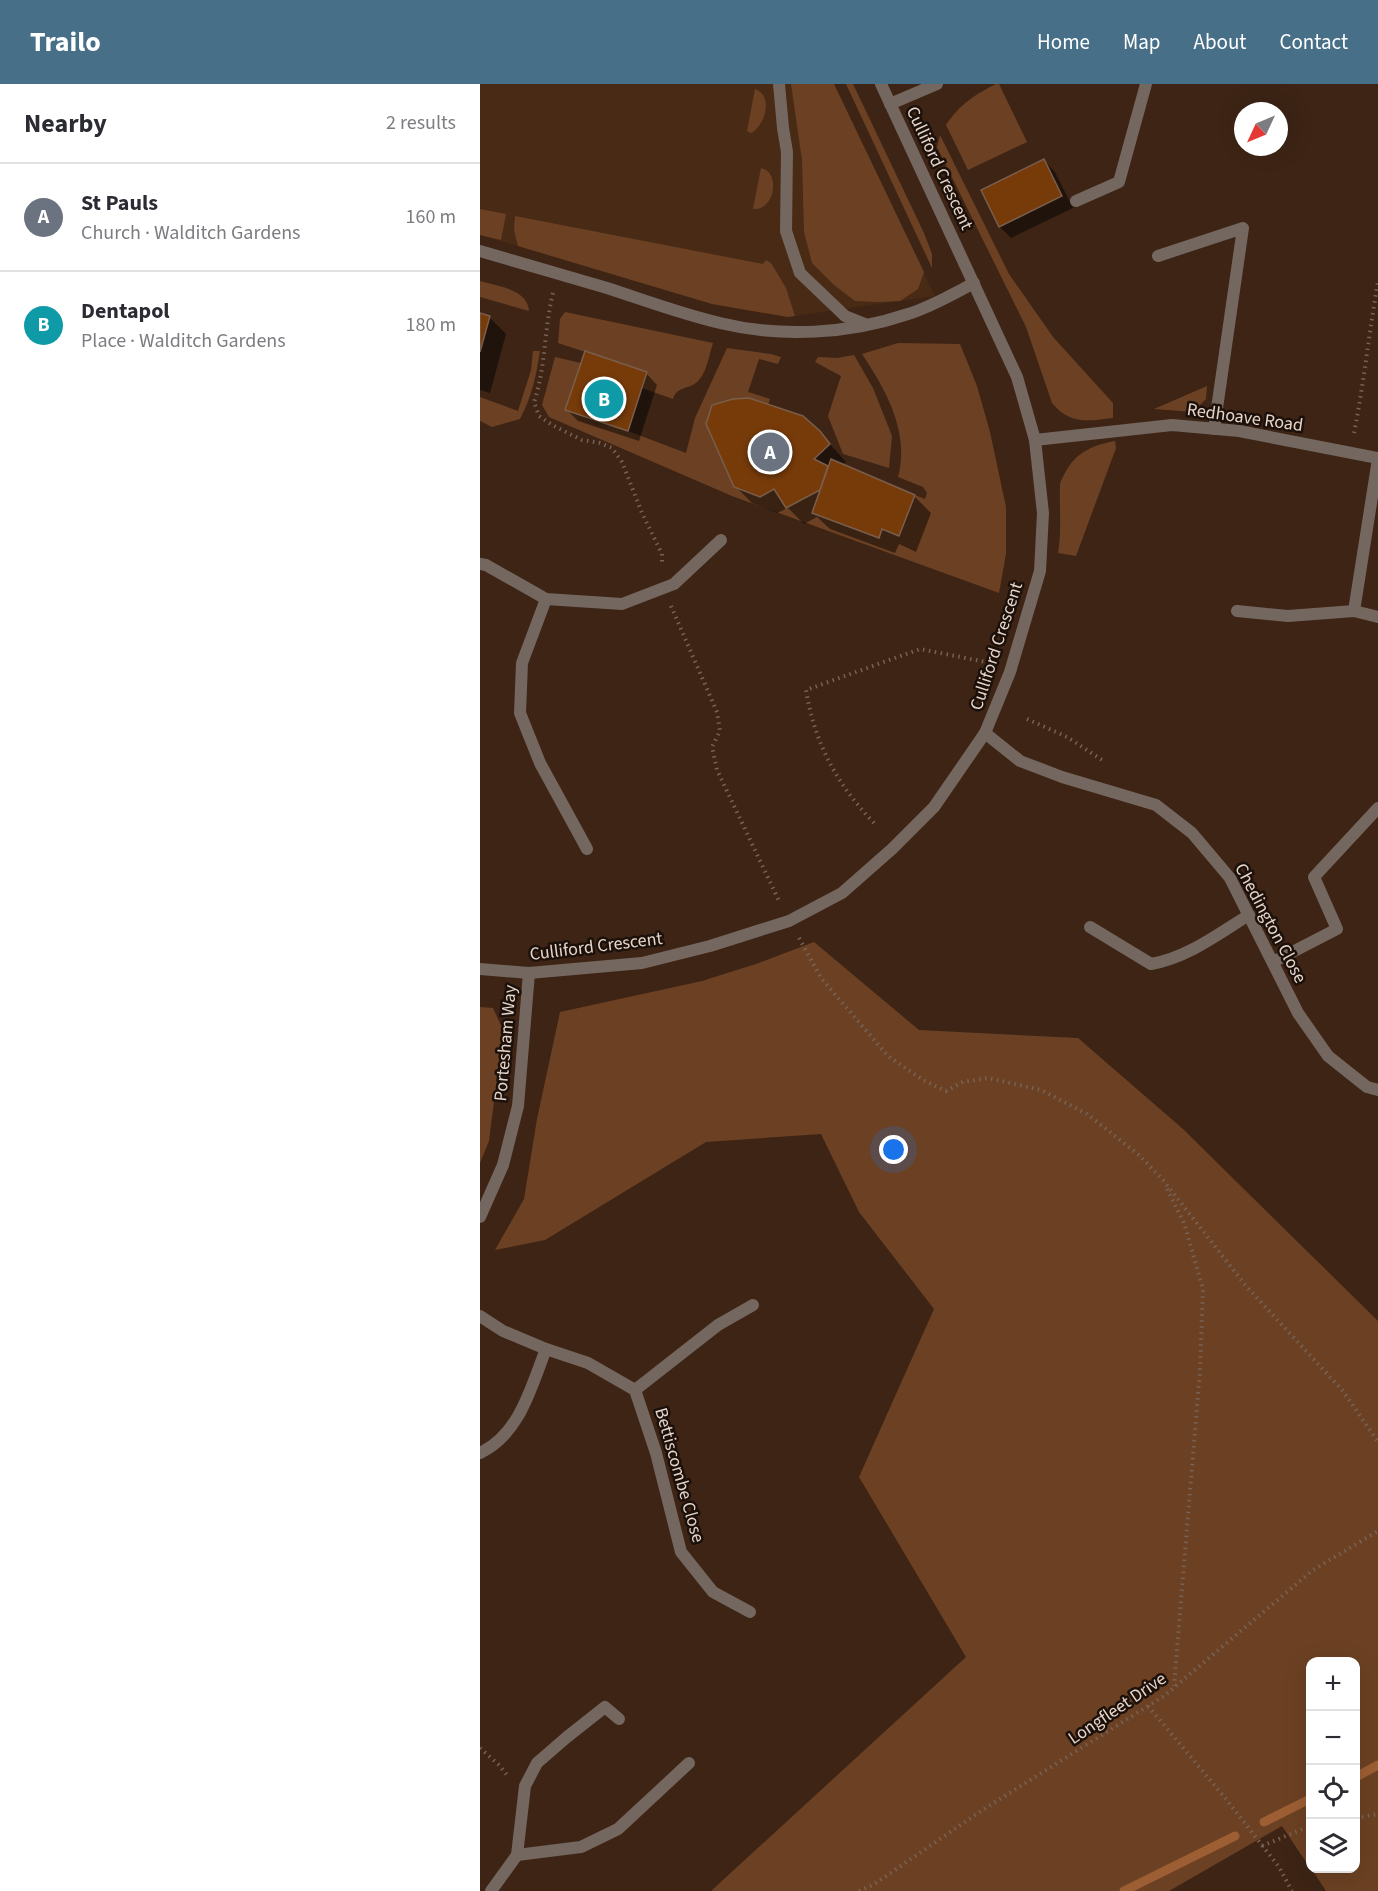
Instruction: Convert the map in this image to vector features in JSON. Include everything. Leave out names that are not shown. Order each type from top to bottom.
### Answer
[{"type":"street","points":[[779,84],[787,152],[786,231],[800,273],[845,316],[867,325]]},
{"type":"street","name":"Culliford Crescent","points":[[480,969],[529,973],[642,963],[710,946],[789,921],[842,892],[892,849],[934,807],[986,733],[1010,672],[1040,571],[1043,513],[1035,440],[1017,377],[881,84]]},
{"type":"street","points":[[890,104],[937,84]]},
{"type":"street","points":[[1076,201],[1119,182],[1146,84]]},
{"type":"street","points":[[1158,256],[1243,228],[1214,429]]},
{"type":"street","points":[[480,251],[720,323],[753,329],[833,330],[867,325],[909,314],[974,284]]},
{"type":"street","name":"Redhoave Road","points":[[1035,440],[1172,425],[1239,431],[1378,458]]},
{"type":"street","points":[[1354,611],[1378,458]]},
{"type":"street","points":[[480,564],[486,565],[546,599],[622,604],[674,584],[721,540]]},
{"type":"street","points":[[546,599],[522,663],[520,713],[540,764],[587,849]]},
{"type":"street","points":[[1237,611],[1288,616],[1354,611],[1378,617]]},
{"type":"street","name":"Chedington Close","points":[[986,733],[1020,761],[1062,777],[1156,805],[1192,834],[1230,878],[1298,1013],[1328,1056],[1367,1087],[1378,1090]]},
{"type":"street","points":[[1273,962],[1337,929],[1314,877],[1378,808]]},
{"type":"street","points":[[1090,927],[1151,964],[1169,961],[1197,947],[1249,915]]},
{"type":"street","name":"Portesham Way","points":[[480,1217],[503,1165],[518,1106],[529,973]]},
{"type":"street","name":"Bettiscombe Close","points":[[635,1390],[718,1325],[753,1305]]},
{"type":"street","name":"Bettiscombe Close","points":[[480,1316],[503,1331],[588,1363],[635,1390],[656,1453],[681,1552],[713,1592],[750,1612]]},
{"type":"street","points":[[480,1453],[502,1439],[513,1425],[546,1349]]},
{"type":"street","points":[[491,1891],[517,1855],[525,1786],[537,1763],[605,1707],[618,1719]]},
{"type":"street","points":[[517,1855],[581,1847],[618,1829],[689,1763]]},
{"type":"path","points":[[1350,451],[1364,381],[1378,282]]},
{"type":"path","points":[[874,823],[854,802],[823,753],[810,713],[806,690],[920,649],[985,660],[1010,672]]},
{"type":"path","points":[[1027,719],[1067,737],[1102,760]]},
{"type":"path","points":[[789,921],[821,978],[888,1056],[923,1080],[946,1091],[963,1082],[988,1078],[1041,1090],[1087,1114],[1139,1155],[1163,1180],[1246,1286],[1343,1392],[1378,1442]]},
{"type":"path","points":[[1163,1180],[1184,1223],[1203,1289],[1200,1370],[1174,1687]]},
{"type":"path","name":"Longfleet Drive","points":[[859,1891],[873,1885],[981,1812],[1148,1706],[1174,1687],[1313,1570],[1378,1531]]},
{"type":"path","points":[[1148,1706],[1279,1867],[1292,1891]]},
{"type":"path","points":[[480,1748],[499,1765],[524,1797]]},
{"type":"path","points":[[1360,1817],[1378,1814]]},
{"type":"path","points":[[1262,1846],[1306,1828]]},
{"type":"shaded area","points":[[480,84],[834,84],[935,296],[788,317],[712,304],[480,235]]},
{"type":"shaded area","points":[[791,84],[834,84],[924,272],[918,289],[900,301],[855,301],[834,285],[812,263],[804,232],[802,160]]},
{"type":"shaded area","points":[[846,84],[853,84],[924,233],[932,254],[932,268]]},
{"type":"shaded area","points":[[999,84],[1027,142],[968,170],[946,125],[968,101]]},
{"type":"shaded area","points":[[755,89],[761,93],[766,104],[760,124],[751,133],[747,131]]},
{"type":"shaded area","points":[[940,135],[1009,274],[1053,337],[1113,403],[1113,418],[1080,420],[1066,415],[1052,403],[1026,327],[937,147]]},
{"type":"shaded area","points":[[761,168],[771,176],[773,191],[766,204],[753,209]]},
{"type":"shaded area","points":[[480,209],[506,214],[501,240],[480,235]]},
{"type":"shaded area","points":[[515,216],[763,264],[766,260],[771,263],[786,288],[795,316],[788,317],[712,304],[518,246],[514,230]]},
{"type":"shaded area","points":[[480,281],[518,293],[527,304],[529,311],[480,297]]},
{"type":"shaded area","points":[[565,312],[713,343],[708,363],[699,380],[681,389],[673,399],[642,388],[647,372],[558,343],[560,319]]},
{"type":"shaded area","points":[[898,343],[960,344],[977,386],[990,432],[1006,507],[1006,554],[999,593],[732,496],[549,417],[542,405],[555,357],[581,363],[628,431],[686,453],[695,418],[727,348],[781,357],[778,364],[759,359],[748,392],[770,399],[768,405],[740,399],[712,405],[734,487],[759,497],[774,489],[786,508],[820,490],[812,513],[878,538],[882,529],[899,536],[915,495],[925,499],[927,493],[923,487],[898,477],[901,444],[894,412],[862,354]]},
{"type":"shaded area","points":[[533,351],[540,351],[537,369],[531,394],[520,419],[492,427],[480,421],[480,397],[518,411],[531,370]]},
{"type":"shaded area","points":[[854,355],[873,388],[892,436],[889,468],[843,454],[828,416],[841,376],[815,362],[818,357],[837,358]]},
{"type":"shaded area","points":[[1207,386],[1206,399],[1193,412],[1154,409]]},
{"type":"shaded area","points":[[1115,441],[1116,448],[1076,556],[1058,553],[1060,482],[1069,466],[1080,455],[1092,447]]},
{"type":"shaded area","points":[[814,942],[919,1030],[1078,1038],[1183,1129],[1378,1321],[1378,1891],[1326,1891],[1314,1873],[1360,1873],[1360,1657],[1306,1657],[1306,1862],[1282,1826],[1169,1891],[711,1891],[966,1657],[859,1477],[934,1309],[859,1212],[821,1134],[706,1142],[545,1240],[495,1250],[524,1199],[537,1119],[560,1012],[702,981]]},
{"type":"shaded area","points":[[480,1007],[493,1008],[503,1030],[489,1141],[480,1163]]},
{"type":"building","points":[[1044,159],[1062,196],[999,227],[981,190]]},
{"type":"building","points":[[480,313],[490,316],[480,352]]},
{"type":"building","points":[[585,351],[647,372],[628,431],[565,410]]},
{"type":"building","points":[[749,398],[803,416],[820,431],[830,444],[814,459],[828,466],[820,490],[786,508],[774,489],[760,497],[734,487],[706,424],[712,405],[733,399]]},
{"type":"building","points":[[831,459],[915,495],[899,536],[882,529],[879,538],[812,513]]},
{"type":"waterway","points":[[1360,1775],[1378,1765]]},
{"type":"waterway","points":[[1264,1822],[1306,1801]]},
{"type":"waterway","points":[[1124,1891],[1235,1836]]},
{"type":"place","name":"Dentapol","points":[[604,399]]},
{"type":"place","name":"St Pauls","points":[[770,452]]}]
